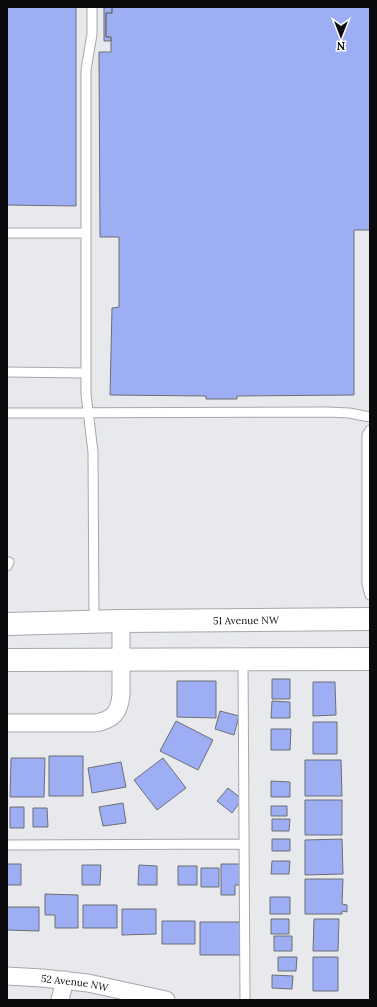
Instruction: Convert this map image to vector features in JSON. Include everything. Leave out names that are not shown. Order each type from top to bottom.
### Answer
[{"type":"main road","name":"51 Avenue NW","points":[[7,624],[121,621],[370,619]]},
{"type":"main road","points":[[7,660],[370,659]]},
{"type":"street","points":[[7,722],[95,723],[112,717],[120,704],[121,695],[121,621]]},
{"type":"street","name":"52 Avenue NW","points":[[7,976],[88,983],[166,1000]]},
{"type":"street","points":[[60,1000],[65,980]]},
{"type":"lane","points":[[92,7],[92,34],[86,77],[86,374],[93,452],[94,622]]},
{"type":"lane","points":[[7,233],[86,233]]},
{"type":"lane","points":[[7,372],[86,374]]},
{"type":"lane","points":[[7,413],[327,412],[349,413],[370,417]]},
{"type":"lane","points":[[370,430],[367,435],[367,584],[370,595]]},
{"type":"lane","points":[[243,660],[245,1000]]},
{"type":"lane","points":[[7,846],[243,844]]},
{"type":"building","points":[[7,7],[76,7],[76,206],[7,205]]},
{"type":"building","points":[[104,7],[112,7],[112,13],[106,13],[106,37],[111,37],[111,41],[104,41]]},
{"type":"building","points":[[112,7],[370,7],[370,230],[354,230],[354,395],[237,396],[237,399],[206,399],[206,396],[110,395],[112,308],[119,307],[119,237],[100,237],[99,52],[111,52],[111,37],[106,37],[106,13],[112,13]]},
{"type":"building","points":[[272,679],[290,679],[290,699],[272,699]]},
{"type":"building","points":[[177,681],[216,681],[216,718],[177,717]]},
{"type":"building","points":[[313,682],[335,682],[336,715],[313,716]]},
{"type":"building","points":[[272,701],[290,702],[290,718],[271,718]]},
{"type":"building","points":[[220,711],[239,716],[234,735],[215,729]]},
{"type":"building","points":[[176,721],[213,740],[198,770],[160,751]]},
{"type":"building","points":[[313,722],[337,722],[337,754],[313,754]]},
{"type":"building","points":[[271,729],[291,729],[290,750],[271,750]]},
{"type":"building","points":[[49,756],[83,756],[83,796],[49,796]]},
{"type":"building","points":[[11,758],[45,758],[44,797],[10,797]]},
{"type":"building","points":[[163,758],[186,788],[157,810],[134,780]]},
{"type":"building","points":[[305,760],[341,760],[342,796],[305,796]]},
{"type":"building","points":[[121,762],[126,787],[92,793],[88,768]]},
{"type":"building","points":[[271,781],[290,782],[290,797],[271,797]]},
{"type":"building","points":[[228,788],[242,799],[232,813],[217,801]]},
{"type":"building","points":[[305,800],[342,800],[342,835],[305,835]]},
{"type":"building","points":[[123,803],[126,823],[103,826],[99,807]]},
{"type":"building","points":[[271,806],[287,806],[287,816],[271,816]]},
{"type":"building","points":[[10,807],[24,807],[24,828],[10,828]]},
{"type":"building","points":[[33,808],[47,808],[48,827],[33,827]]},
{"type":"building","points":[[272,819],[290,819],[289,831],[272,831]]},
{"type":"building","points":[[272,839],[290,839],[290,851],[272,851]]},
{"type":"building","points":[[342,839],[343,874],[305,875],[305,840]]},
{"type":"building","points":[[272,861],[290,861],[289,874],[271,874]]},
{"type":"building","points":[[7,864],[21,864],[21,885],[7,885]]},
{"type":"building","points":[[221,864],[240,864],[240,885],[235,885],[235,895],[221,895]]},
{"type":"building","points":[[82,865],[101,865],[100,885],[82,885]]},
{"type":"building","points":[[139,865],[157,866],[157,885],[138,885]]},
{"type":"building","points":[[178,866],[197,866],[197,885],[178,885]]},
{"type":"building","points":[[201,868],[219,868],[219,887],[201,887]]},
{"type":"building","points":[[305,879],[343,879],[342,904],[347,905],[347,912],[342,911],[342,914],[305,914]]},
{"type":"building","points":[[45,894],[78,895],[78,928],[55,928],[55,915],[45,915]]},
{"type":"building","points":[[270,897],[290,897],[290,914],[270,914]]},
{"type":"building","points":[[83,905],[117,905],[117,928],[83,928]]},
{"type":"building","points":[[7,907],[39,907],[39,931],[7,930]]},
{"type":"building","points":[[122,909],[156,909],[156,934],[122,935]]},
{"type":"building","points":[[271,919],[289,919],[289,934],[271,934]]},
{"type":"building","points":[[314,919],[339,919],[338,951],[313,951]]},
{"type":"building","points":[[162,921],[195,921],[195,944],[162,944]]},
{"type":"building","points":[[200,922],[240,922],[240,955],[200,955]]},
{"type":"building","points":[[274,936],[292,936],[292,951],[274,951]]},
{"type":"building","points":[[278,957],[297,957],[296,971],[278,971]]},
{"type":"building","points":[[313,957],[338,957],[338,991],[313,991]]},
{"type":"building","points":[[272,975],[293,976],[292,989],[272,988]]}]
